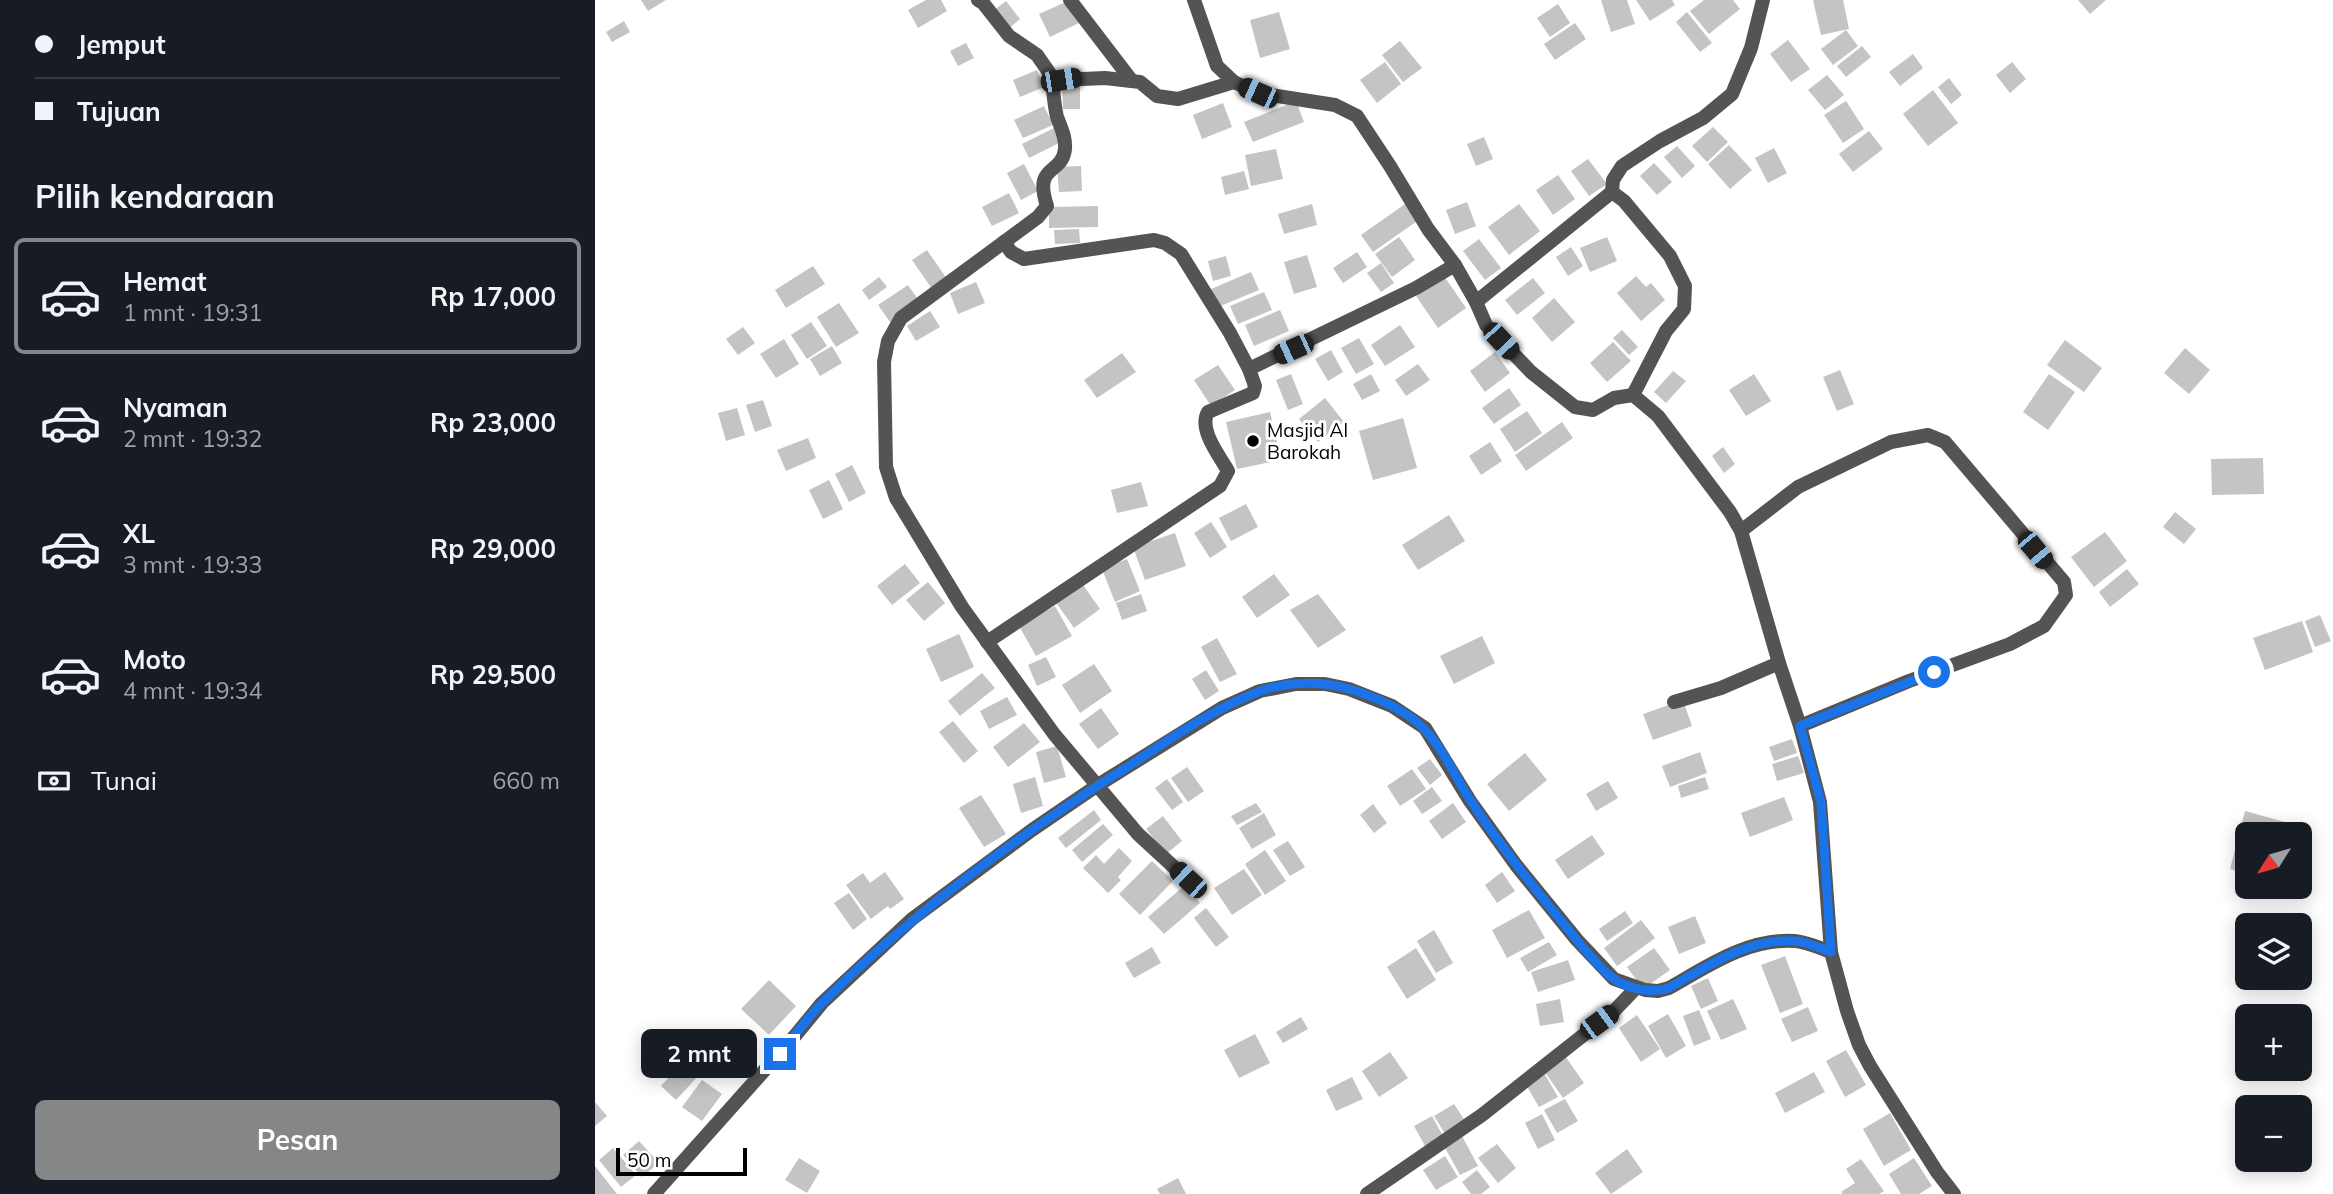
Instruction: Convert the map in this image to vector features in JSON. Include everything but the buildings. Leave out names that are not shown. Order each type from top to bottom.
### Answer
[{"type":"street","points":[[978,0],[1009,36],[1037,55],[1057,84]]},
{"type":"street","points":[[1070,0],[1132,81]]},
{"type":"street","points":[[1195,0],[1217,66],[1234,82],[1258,93],[1335,105],[1357,116],[1391,166],[1428,229],[1455,265],[1486,325],[1531,372],[1575,407],[1593,410],[1614,398],[1633,396],[1658,416],[1730,512],[1741,531],[1821,802],[1831,952],[1859,1045],[1937,1172],[1954,1194]]},
{"type":"street","points":[[1476,302],[1612,192],[1613,180],[1622,166],[1660,141],[1703,118],[1732,94],[1751,48],[1763,0]]},
{"type":"street","points":[[1188,880],[1138,834],[1054,734],[962,607],[896,498],[886,467],[884,362],[888,341],[901,318],[1038,217],[1047,206],[1043,180],[1050,169],[1058,165],[1065,146],[1065,134],[1056,115],[1053,90],[1061,80],[1077,78],[1140,82],[1157,96],[1178,99],[1234,82]]},
{"type":"street","points":[[1612,192],[1624,201],[1670,256],[1685,286],[1684,309],[1667,331],[1633,396]]},
{"type":"street","points":[[987,642],[1220,486],[1228,471],[1204,426],[1205,417],[1208,412],[1253,393],[1255,386],[1249,369],[1181,254],[1165,243],[1154,240],[1024,259],[1011,252],[1004,242]]},
{"type":"street","points":[[1249,369],[1416,288],[1455,265]]},
{"type":"street","points":[[1741,531],[1798,487],[1891,442],[1928,435],[1945,442],[2064,582],[2066,595],[2044,626],[2010,644],[1909,681],[1800,726]]},
{"type":"street","points":[[1674,702],[1721,688],[1779,663]]},
{"type":"street","points":[[654,1194],[738,1102],[822,1003],[912,919],[1098,785],[1222,708],[1261,691],[1296,684],[1325,684],[1392,705],[1425,728],[1470,801],[1508,854],[1577,940],[1614,979],[1636,988],[1658,991],[1669,988],[1734,951],[1767,943],[1795,941],[1831,952]]},
{"type":"street","points":[[1367,1194],[1482,1115],[1515,1086],[1613,1011],[1636,988]]},
{"type":"place","name":"Masjid Al Barokah","points":[[1253,441]]},
{"type":"route","points":[[780,1054],[822,1003],[912,919],[1032,830],[1098,785],[1222,708],[1261,691],[1296,684],[1325,684],[1370,696],[1392,705],[1425,728],[1470,801],[1516,865],[1577,940],[1614,979],[1636,988],[1658,991],[1669,988],[1734,951],[1767,943],[1795,941],[1831,952],[1821,802],[1800,726],[1934,672]]}]
